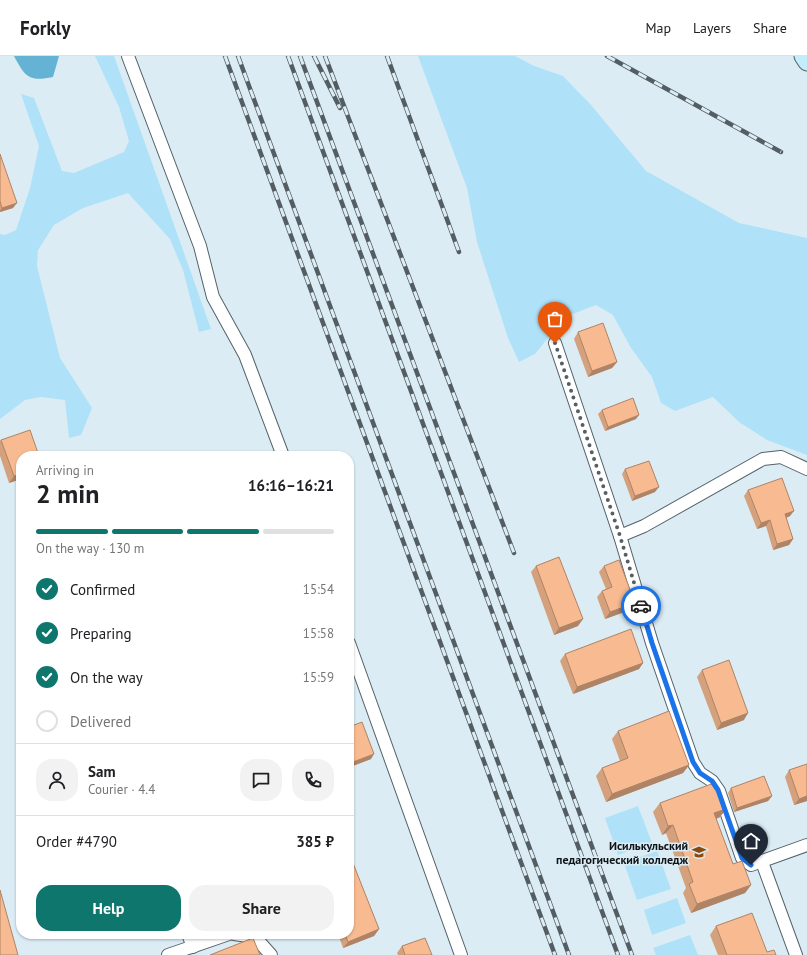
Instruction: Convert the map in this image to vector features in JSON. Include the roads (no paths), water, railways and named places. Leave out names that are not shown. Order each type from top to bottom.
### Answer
[{"type":"street","points":[[128,56],[200,246],[213,297],[245,355],[281,451]]},
{"type":"street","points":[[803,56],[807,62]]},
{"type":"street","points":[[555,343],[620,536],[652,643],[693,762],[700,773],[712,781],[718,790],[742,858],[757,864],[807,845]]},
{"type":"street","points":[[620,536],[644,526],[763,459],[781,457],[807,469]]},
{"type":"street","points":[[354,657],[461,955]]},
{"type":"street","points":[[757,864],[796,955]]},
{"type":"street","points":[[190,939],[193,947]]},
{"type":"street","points":[[168,955],[215,939]]},
{"type":"street","points":[[257,939],[271,955]]},
{"type":"railway","points":[[225,56],[555,955]]},
{"type":"railway","points":[[238,56],[569,955]]},
{"type":"railway","points":[[288,56],[618,955]]},
{"type":"railway","points":[[300,56],[632,955]]},
{"type":"railway","points":[[314,56],[340,108]]},
{"type":"railway","points":[[325,56],[514,553]]},
{"type":"railway","points":[[387,56],[459,252]]},
{"type":"railway","points":[[607,56],[781,152]]},
{"type":"place","name":"Исилькульский педагогический колледж","points":[[699,852]]}]
